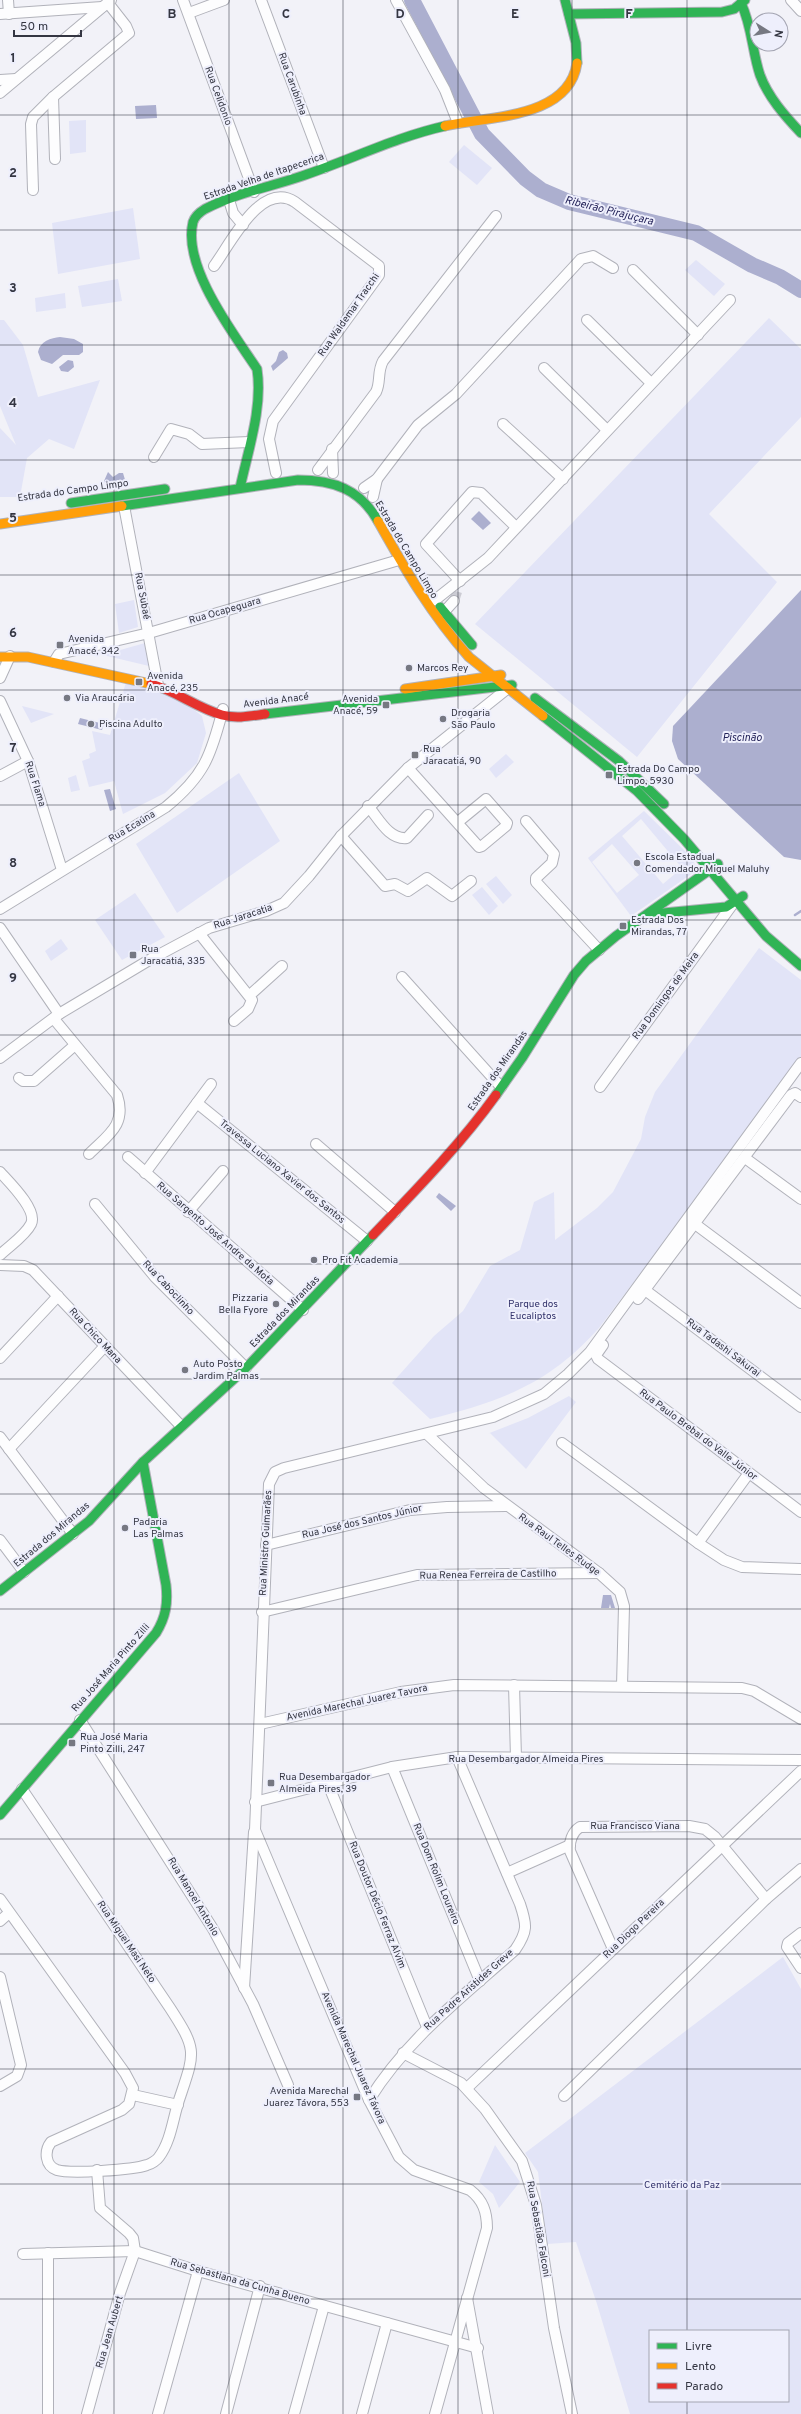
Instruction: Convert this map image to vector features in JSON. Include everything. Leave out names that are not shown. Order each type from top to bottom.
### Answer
[{"type":"street","points":[[8,0],[5,14],[107,3]]},
{"type":"street","name":"Rua Celidonio","points":[[183,0],[254,192]]},
{"type":"street","points":[[189,13],[224,0]]},
{"type":"street","name":"Rua Carubinha","points":[[261,0],[324,168]]},
{"type":"street","points":[[396,0],[462,122]]},
{"type":"street","name":"Estrada Velha de Itapecerica","points":[[240,488],[238,478],[249,442],[259,395],[260,377],[257,369],[216,308],[198,262],[192,237],[193,223],[199,213],[229,200],[324,168],[400,139],[462,122],[538,107],[554,100],[570,85],[578,57],[565,0]]},
{"type":"street","points":[[791,0],[801,11]]},
{"type":"street","points":[[569,14],[722,12],[734,9],[741,1]]},
{"type":"street","points":[[741,1],[760,75],[784,114],[801,132]]},
{"type":"street","points":[[0,93],[107,3]]},
{"type":"street","points":[[33,190],[31,124],[34,117],[53,97],[129,33],[126,26],[107,3]]},
{"type":"street","points":[[0,80],[16,79]]},
{"type":"street","points":[[53,97],[55,159]]},
{"type":"street","name":"Rua Waldemar Tracchi","points":[[214,266],[243,225],[263,202],[277,197],[287,198],[372,259],[379,266],[379,275],[274,421],[269,439],[280,472]]},
{"type":"street","points":[[229,200],[233,213],[243,225]]},
{"type":"street","points":[[310,470],[332,449],[376,392],[378,387],[378,370],[383,360],[496,216]]},
{"type":"street","points":[[364,488],[377,479],[418,425],[456,394],[581,259],[593,256],[612,268]]},
{"type":"street","points":[[633,270],[698,335]]},
{"type":"street","points":[[435,600],[459,585],[488,558],[730,300]]},
{"type":"street","points":[[587,320],[651,383]]},
{"type":"street","points":[[544,368],[607,430]]},
{"type":"street","points":[[503,424],[563,479]]},
{"type":"street","points":[[154,457],[172,429],[189,434],[202,444],[249,442]]},
{"type":"street","points":[[280,472],[310,470],[337,475],[332,449]]},
{"type":"street","points":[[238,478],[256,476]]},
{"type":"street","points":[[373,497],[377,479]]},
{"type":"street","name":"Estrada do Campo Limpo","points":[[0,524],[298,480],[334,482],[360,498],[369,506],[425,603],[446,632],[469,657],[490,676],[509,686],[604,748],[629,768],[668,808],[718,864],[737,901],[766,920]]},
{"type":"street","name":"Estrada do Campo Limpo","points":[[353,481],[364,488],[381,506]]},
{"type":"street","name":"Estrada do Campo Limpo","points":[[58,505],[174,487]]},
{"type":"street","points":[[459,585],[426,546],[431,537],[474,490],[481,493],[516,527]]},
{"type":"street","name":"Rua Subaé","points":[[124,506],[158,682]]},
{"type":"street","name":"Estrada do Campo Limpo","points":[[399,538],[435,600],[480,653],[503,674],[509,686],[637,791],[684,839],[766,936],[801,966]]},
{"type":"street","name":"Rua Ocapeguara","points":[[56,658],[149,633],[399,560]]},
{"type":"street","points":[[444,612],[454,601]]},
{"type":"street","name":"Avenida Anacé","points":[[0,648],[33,649],[56,658],[158,682],[222,712],[240,717],[257,711],[503,674]]},
{"type":"street","points":[[0,678],[5,656]]},
{"type":"street","name":"Avenida Anacé","points":[[5,656],[56,658]]},
{"type":"street","name":"Avenida Anacé","points":[[257,711],[509,686]]},
{"type":"street","name":"Rua Jaracatia","points":[[0,1058],[56,1016],[111,981],[199,933],[228,921],[266,911],[284,902],[309,876],[341,836],[368,806],[408,768],[509,686]]},
{"type":"street","name":"Rua Flama","points":[[0,701],[28,761],[62,870]]},
{"type":"street","name":"Rua Ecaúna","points":[[0,909],[166,807],[183,794],[202,771],[210,755],[222,712]]},
{"type":"street","points":[[0,776],[28,761]]},
{"type":"street","points":[[408,768],[480,847],[506,826],[507,823],[486,799],[458,822]]},
{"type":"street","points":[[368,806],[386,828],[396,838],[401,839],[407,838],[428,815]]},
{"type":"street","points":[[526,821],[554,854],[552,863],[536,878],[536,882],[599,950]]},
{"type":"street","points":[[341,836],[386,886],[394,883],[408,891],[427,878],[452,896],[471,881]]},
{"type":"street","name":"Estrada dos Mirandas","points":[[0,1591],[73,1534],[110,1500],[143,1462],[246,1368],[395,1212],[462,1139],[522,1058],[574,975],[599,950],[628,927],[650,914],[718,864]]},
{"type":"street","name":"Estrada dos Mirandas","points":[[650,914],[737,901]]},
{"type":"street","name":"Rua Domingos de Meira","points":[[600,1087],[737,901]]},
{"type":"street","points":[[0,928],[75,1044],[117,1095],[120,1102],[121,1116],[118,1124],[89,1154]]},
{"type":"street","points":[[199,933],[250,995],[251,1004],[234,1021]]},
{"type":"street","points":[[250,995],[282,966]]},
{"type":"street","points":[[402,977],[501,1087]]},
{"type":"street","points":[[19,1078],[23,1081],[34,1082],[75,1044]]},
{"type":"street","name":"Rua Ministro Guimarães","points":[[260,1724],[262,1612],[269,1484],[275,1472],[294,1465],[464,1425],[510,1410],[544,1394],[568,1374],[590,1352],[608,1329],[801,1063]]},
{"type":"street","points":[[146,1173],[211,1084]]},
{"type":"street","points":[[645,1290],[791,1095],[798,1095]]},
{"type":"street","name":"Travessa Luciano Xavier dos Santos","points":[[197,1103],[367,1242]]},
{"type":"street","points":[[316,1144],[395,1212]]},
{"type":"street","name":"Rua Sargento José Andre da Mota","points":[[128,1157],[188,1212],[303,1310]]},
{"type":"street","points":[[745,1158],[801,1200]]},
{"type":"street","points":[[0,1172],[32,1213],[31,1224],[0,1256]]},
{"type":"street","points":[[188,1212],[224,1172]]},
{"type":"street","name":"Rua Caboclinho","points":[[95,1204],[155,1277],[246,1368]]},
{"type":"street","points":[[695,1224],[801,1303]]},
{"type":"street","name":"Rua Chico Mana","points":[[0,1265],[24,1266],[33,1270],[181,1426]]},
{"type":"street","name":"Rua Paulo Brebal do Valle Júnior","points":[[645,1290],[596,1356],[801,1512]]},
{"type":"street","name":"Rua Tadashi Sakurai","points":[[645,1290],[801,1407]]},
{"type":"street","points":[[0,1358],[58,1296]]},
{"type":"street","points":[[9,1449],[105,1346]]},
{"type":"street","name":"Rua Raul Telles Rudge","points":[[427,1434],[484,1488],[506,1506],[599,1573],[620,1592],[624,1598],[622,1686]]},
{"type":"street","points":[[0,1437],[73,1534]]},
{"type":"street","points":[[562,1443],[698,1543],[724,1560],[742,1567],[801,1569]]},
{"type":"street","name":"Rua José Maria Pinto Zilli","points":[[0,1815],[156,1633],[164,1621],[167,1609],[166,1585],[143,1462]]},
{"type":"street","points":[[698,1543],[749,1473]]},
{"type":"street","name":"Rua José dos Santos Júnior","points":[[266,1545],[410,1510],[447,1507],[506,1506]]},
{"type":"street","points":[[0,1540],[24,1572]]},
{"type":"street","name":"Rua Renea Ferreira de Castilho","points":[[262,1612],[417,1575],[599,1573]]},
{"type":"street","name":"Avenida Marechal Juarez Tavora","points":[[260,1724],[401,1692],[454,1685],[742,1688],[754,1691],[801,1719]]},
{"type":"street","points":[[514,1685],[516,1758]]},
{"type":"street","name":"Rua Manoel Antonio","points":[[80,1720],[194,1897],[244,1988],[288,2085]]},
{"type":"street","name":"Avenida Marechal Juarez Távora","points":[[260,1724],[255,1830],[369,2100],[391,2143],[405,2164],[423,2174],[470,2190],[477,2195],[486,2210],[487,2228],[435,2414]]},
{"type":"street","name":"Rua Desembargador Almeida Pires","points":[[256,1802],[392,1767],[457,1757],[801,1760]]},
{"type":"street","name":"Rua Padre Aristides Greve","points":[[369,2100],[402,2053],[427,2027],[515,1950],[525,1935],[526,1921],[457,1757]]},
{"type":"street","name":"Rua Dom Rolim Loureiro","points":[[392,1767],[480,1981]]},
{"type":"street","name":"Rua Diogo Pereira","points":[[467,2088],[801,1771]]},
{"type":"street","name":"Rua Doutor Décio Ferraz Alvim","points":[[328,1784],[427,2027]]},
{"type":"street","name":"Rua Miguel Masi Neto","points":[[22,1789],[189,2038],[192,2060],[164,2148],[159,2158],[152,2163],[133,2168],[66,2171],[53,2169],[48,2162],[48,2146],[55,2140],[122,2110],[129,2104],[133,2095]]},
{"type":"street","name":"Rua Francisco Viana","points":[[570,1845],[575,1830],[580,1826],[591,1825],[688,1826],[705,1829],[722,1845]]},
{"type":"street","points":[[244,1988],[251,1869],[255,1830]]},
{"type":"street","points":[[507,1873],[570,1845],[575,1863],[613,1949]]},
{"type":"street","points":[[722,1845],[766,1899]]},
{"type":"street","points":[[251,1869],[261,1865],[272,1868]]},
{"type":"street","points":[[564,2096],[766,1899],[801,1869]]},
{"type":"street","points":[[0,1899],[125,2073],[133,2088],[133,2095],[178,2105]]},
{"type":"street","points":[[0,1921],[9,1913]]},
{"type":"street","points":[[801,1933],[787,1945],[797,1955],[801,1968]]},
{"type":"street","points":[[0,1977],[21,2065],[17,2076],[0,2086]]},
{"type":"street","name":"Rua Sebastião Falconi","points":[[402,2053],[440,2071],[467,2088],[504,2134],[522,2161],[528,2175],[537,2211],[557,2342],[572,2414]]},
{"type":"street","points":[[97,2170],[100,2208],[134,2238],[135,2251]]},
{"type":"street","name":"Rua Sebastiana da Cunha Bueno","points":[[23,2254],[135,2251],[198,2271],[260,2286],[324,2306],[478,2348]]},
{"type":"street","name":"Rua Jean Aubert","points":[[87,2414],[120,2293],[135,2251]]},
{"type":"street","points":[[48,2253],[48,2414]]},
{"type":"street","points":[[158,2414],[198,2271]]},
{"type":"street","points":[[226,2414],[260,2286]]},
{"type":"street","points":[[467,2296],[478,2348],[488,2414]]},
{"type":"street","points":[[294,2414],[324,2306]]},
{"type":"street","points":[[362,2414],[387,2323]]},
{"type":"green space","points":[[86,120],[86,152],[70,154],[69,121]]},
{"type":"green space","points":[[464,145],[492,168],[477,185],[449,162]]},
{"type":"green space","points":[[133,208],[140,259],[58,274],[52,223]]},
{"type":"green space","points":[[696,260],[725,284],[714,296],[685,270]]},
{"type":"green space","points":[[118,279],[122,301],[82,307],[78,286]]},
{"type":"green space","points":[[65,293],[66,308],[36,312],[35,298]]},
{"type":"green space","points":[[769,318],[801,349],[801,417],[709,514],[777,582],[637,757],[475,624]]},
{"type":"green space","points":[[0,320],[4,320],[23,345],[38,397],[100,380],[74,449],[49,439],[27,458],[20,497],[0,497],[0,428],[16,445],[0,406]]},
{"type":"green space","points":[[134,600],[138,627],[119,633],[115,604]]},
{"type":"green space","points":[[145,643],[149,666],[107,656],[106,654]]},
{"type":"green space","points":[[127,679],[181,700],[202,716],[206,733],[197,763],[165,793],[123,814],[114,781],[89,787],[82,761],[90,758],[89,754],[96,751],[92,731],[110,735]]},
{"type":"green space","points":[[22,706],[54,714],[31,723]]},
{"type":"green space","points":[[506,754],[514,762],[496,778],[489,769]]},
{"type":"green space","points":[[239,773],[280,841],[177,913],[136,844]]},
{"type":"green space","points":[[76,775],[80,790],[71,792],[68,778]]},
{"type":"green space","name":"Escola Estadual Comendador Miguel Maluhy","points":[[644,811],[688,854],[695,864],[694,872],[631,916],[588,858]],"holes":[[[641,819],[682,868],[663,884],[622,836]],[[612,844],[639,875],[617,893],[592,862]]]},
{"type":"green space","points":[[496,876],[512,895],[503,904],[486,884]]},
{"type":"green space","points":[[482,887],[498,906],[489,915],[472,895]]},
{"type":"green space","points":[[135,893],[165,937],[122,960],[95,920]]},
{"type":"green space","points":[[61,939],[68,949],[51,961],[45,951]]},
{"type":"green space","name":"Parque dos Eucaliptos","points":[[759,948],[801,980],[801,1061],[599,1328],[580,1348],[561,1364],[522,1388],[479,1405],[430,1419],[392,1383],[434,1336],[463,1311],[490,1266],[520,1250],[534,1202],[554,1192],[555,1240],[597,1208],[613,1192],[641,1139],[645,1117],[655,1092]]},
{"type":"green space","points":[[569,1396],[576,1402],[526,1469],[490,1433],[487,1434],[528,1418]]},
{"type":"green space","name":"Cemitério da Paz","points":[[783,1957],[801,1989],[801,2414],[630,2414],[597,2304],[576,2242],[547,2244],[538,2172],[525,2153]]},
{"type":"green space","points":[[495,2145],[520,2182],[499,2208],[493,2194],[479,2182]]},
{"type":"water","points":[[156,105],[157,118],[136,119],[135,106]]},
{"type":"water","points":[[60,337],[74,339],[83,344],[83,352],[79,355],[63,355],[52,364],[41,360],[38,352],[41,345],[50,339]]},
{"type":"water","points":[[283,350],[287,353],[288,358],[273,371],[271,366],[276,361],[279,352]]},
{"type":"water","points":[[68,360],[73,361],[74,367],[68,372],[61,371],[59,367]]},
{"type":"water","points":[[108,472],[113,477],[119,473],[123,473],[126,483],[106,485],[104,481]]},
{"type":"water","points":[[479,511],[491,523],[483,530],[471,519]]},
{"type":"water","name":"Piscinão","points":[[801,590],[801,860],[784,857],[678,759],[672,741],[673,726]]},
{"type":"water","name":"Piscina Adulto","points":[[80,718],[104,724],[102,730],[78,724]]},
{"type":"water","points":[[110,789],[116,809],[110,811],[104,790]]},
{"type":"water","points":[[439,1193],[456,1206],[451,1211],[436,1197]]},
{"type":"water","points":[[603,1595],[611,1595],[615,1608],[611,1608],[610,1604],[609,1608],[601,1608]]},
{"type":"waterway","name":"Ribeirão Pirajuçara","points":[[412,0],[482,134],[525,178],[541,190],[569,202],[696,233],[752,265],[780,277],[801,290]]},
{"type":"waterway","points":[[795,915],[801,911]]},
{"type":"tunnel","points":[[454,601],[458,589]]},
{"type":"traffic: fast","points":[[565,0],[576,43],[577,63]]},
{"type":"traffic: fast","points":[[569,14],[722,12],[734,9],[745,0]]},
{"type":"traffic: fast","points":[[741,3],[745,12],[757,66],[763,83],[778,106],[801,133]]},
{"type":"traffic: fast","points":[[240,488],[254,429],[258,399],[257,369],[224,319],[202,279],[195,259],[192,240],[194,220],[198,214],[217,203],[320,170],[391,142],[445,126]]},
{"type":"traffic: fast","points":[[122,506],[298,480],[311,480],[344,488],[354,494],[363,501],[378,521]]},
{"type":"traffic: fast","points":[[71,503],[165,489]]},
{"type":"traffic: fast","points":[[440,607],[472,645]]},
{"type":"traffic: fast","points":[[265,714],[512,685]]},
{"type":"traffic: fast","points":[[535,698],[619,761],[664,804]]},
{"type":"traffic: fast","points":[[543,716],[637,791],[684,839],[766,936],[801,966]]},
{"type":"traffic: fast","points":[[496,1095],[522,1058],[574,975],[586,961],[616,936],[718,864]]},
{"type":"traffic: fast","points":[[653,914],[726,907],[743,896]]},
{"type":"traffic: fast","points":[[0,1591],[89,1521],[143,1462],[246,1368],[373,1235]]},
{"type":"traffic: fast","points":[[0,1815],[156,1633],[162,1621],[167,1598],[166,1585],[143,1462]]},
{"type":"traffic: slow","points":[[445,126],[524,112],[543,105],[559,95],[571,81],[577,63]]},
{"type":"traffic: slow","points":[[0,524],[122,506]]},
{"type":"traffic: slow","points":[[378,521],[420,592],[455,641],[469,657],[543,716]]},
{"type":"traffic: slow","points":[[0,657],[28,657],[151,684]]},
{"type":"traffic: slow","points":[[405,689],[501,675]]},
{"type":"traffic: jam","points":[[151,684],[222,715],[238,717],[265,714]]},
{"type":"traffic: jam","points":[[373,1235],[468,1132],[496,1095]]},
{"type":"place","name":"Avenida Anacé, 342","points":[[60,645]]},
{"type":"place","name":"Marcos Rey","points":[[409,668]]},
{"type":"place","name":"Avenida Anacé, 235","points":[[139,682]]},
{"type":"place","name":"Via Araucária","points":[[67,698]]},
{"type":"place","name":"Avenida Anacé, 59","points":[[386,705]]},
{"type":"place","name":"Drogaria São Paulo","points":[[443,719]]},
{"type":"place","name":"Piscina Adulto","points":[[91,724]]},
{"type":"place","name":"Rua Jaracatiá, 90","points":[[415,755]]},
{"type":"place","name":"Estrada Do Campo Limpo, 5930","points":[[609,775]]},
{"type":"place","name":"Escola Estadual Comendador Miguel Maluhy","points":[[637,863]]},
{"type":"place","name":"Estrada Dos Mirandas, 77","points":[[623,926]]},
{"type":"place","name":"Rua Jaracatiá, 335","points":[[133,955]]},
{"type":"place","name":"Pro Fit Academia","points":[[314,1260]]},
{"type":"place","name":"Pizzaria Bella Fyore","points":[[276,1304]]},
{"type":"place","name":"Auto Posto Jardim Palmas","points":[[185,1370]]},
{"type":"place","name":"Padaria Las Palmas","points":[[125,1528]]},
{"type":"place","name":"Rua José Maria Pinto Zilli, 247","points":[[72,1743]]},
{"type":"place","name":"Rua Desembargador Almeida Pires, 39","points":[[271,1783]]},
{"type":"place","name":"Avenida Marechal Juarez Távora, 553","points":[[357,2097]]}]
